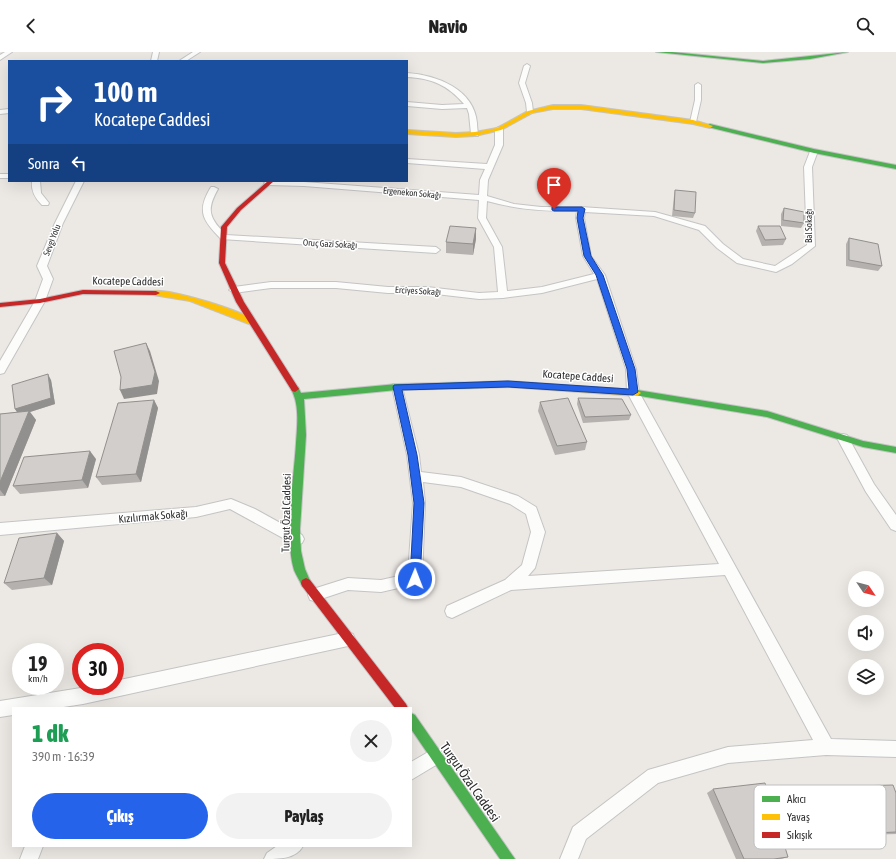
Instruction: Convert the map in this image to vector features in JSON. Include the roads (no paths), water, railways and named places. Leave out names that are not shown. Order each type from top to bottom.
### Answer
[{"type":"street","points":[[0,58],[9,52]]},
{"type":"street","points":[[184,60],[197,52]]},
{"type":"street","points":[[658,52],[763,62],[810,58],[846,52]]},
{"type":"street","points":[[527,66],[522,83],[529,103],[530,112]]},
{"type":"street","points":[[408,75],[427,76],[440,80],[448,85],[459,95],[472,113],[472,123],[475,134]]},
{"type":"street","points":[[693,122],[698,100],[698,86]]},
{"type":"street","points":[[408,104],[442,107],[468,106]]},
{"type":"street","points":[[408,132],[456,135],[475,134],[499,129],[530,112],[553,107],[581,107],[693,122],[814,151],[896,167]]},
{"type":"street","points":[[499,129],[499,145],[484,180],[482,218],[498,247],[503,295]]},
{"type":"street","name":"Bal Sokağı","points":[[702,228],[720,246],[740,261],[776,269],[789,262],[811,246],[808,167],[814,151]]},
{"type":"street","points":[[408,161],[490,168]]},
{"type":"street","points":[[36,182],[37,196],[45,203]]},
{"type":"street","name":"Sevgi Yolu","points":[[0,370],[40,301],[48,279],[42,266],[58,223],[79,182]]},
{"type":"street","name":"Ergenekon Sokağı","points":[[269,182],[484,198],[514,206],[534,208],[582,209],[655,214],[702,228]]},
{"type":"street","name":"Turgut Özal Caddesi","points":[[269,182],[238,209],[224,228],[222,263],[234,290],[252,322],[300,396],[302,428],[296,517],[297,558],[303,579],[401,707]]},
{"type":"street","points":[[214,189],[208,198],[206,207],[209,223],[224,237]]},
{"type":"street","points":[[582,209],[580,218],[587,256],[600,275],[631,369],[633,392],[826,747]]},
{"type":"street","name":"Oruç Gazi Sokağı","points":[[224,237],[436,250]]},
{"type":"street","name":"Erciyes Sokağı","points":[[234,290],[271,285],[336,285],[388,290],[427,290],[479,296],[503,295],[542,290],[600,275]]},
{"type":"street","name":"Kocatepe Caddesi","points":[[0,305],[40,301],[83,292],[174,294],[221,309],[252,322]]},
{"type":"street","name":"Kocatepe Caddesi","points":[[300,396],[397,387],[508,384],[633,392],[767,414],[863,444],[896,450]]},
{"type":"street","points":[[315,595],[348,584],[381,586],[415,579],[419,503],[413,455],[397,387]]},
{"type":"street","points":[[843,438],[870,488],[896,525]]},
{"type":"street","points":[[415,476],[461,482],[514,500],[531,511],[538,532],[528,568],[510,584],[452,611]]},
{"type":"street","name":"Kızılırmak Sokağı","points":[[0,529],[196,512],[231,504],[297,539]]},
{"type":"street","points":[[510,584],[729,569]]},
{"type":"street","points":[[30,707],[81,702],[348,639]]},
{"type":"street","points":[[0,710],[12,709]]},
{"type":"street","name":"Turgut Özal Caddesi","points":[[412,721],[435,756],[508,859]]},
{"type":"street","points":[[569,859],[579,833],[654,776],[728,755],[826,747],[896,749]]},
{"type":"street","points":[[412,771],[435,756]]},
{"type":"street","points":[[29,859],[34,847]]},
{"type":"street","points":[[273,859],[292,847]]}]
